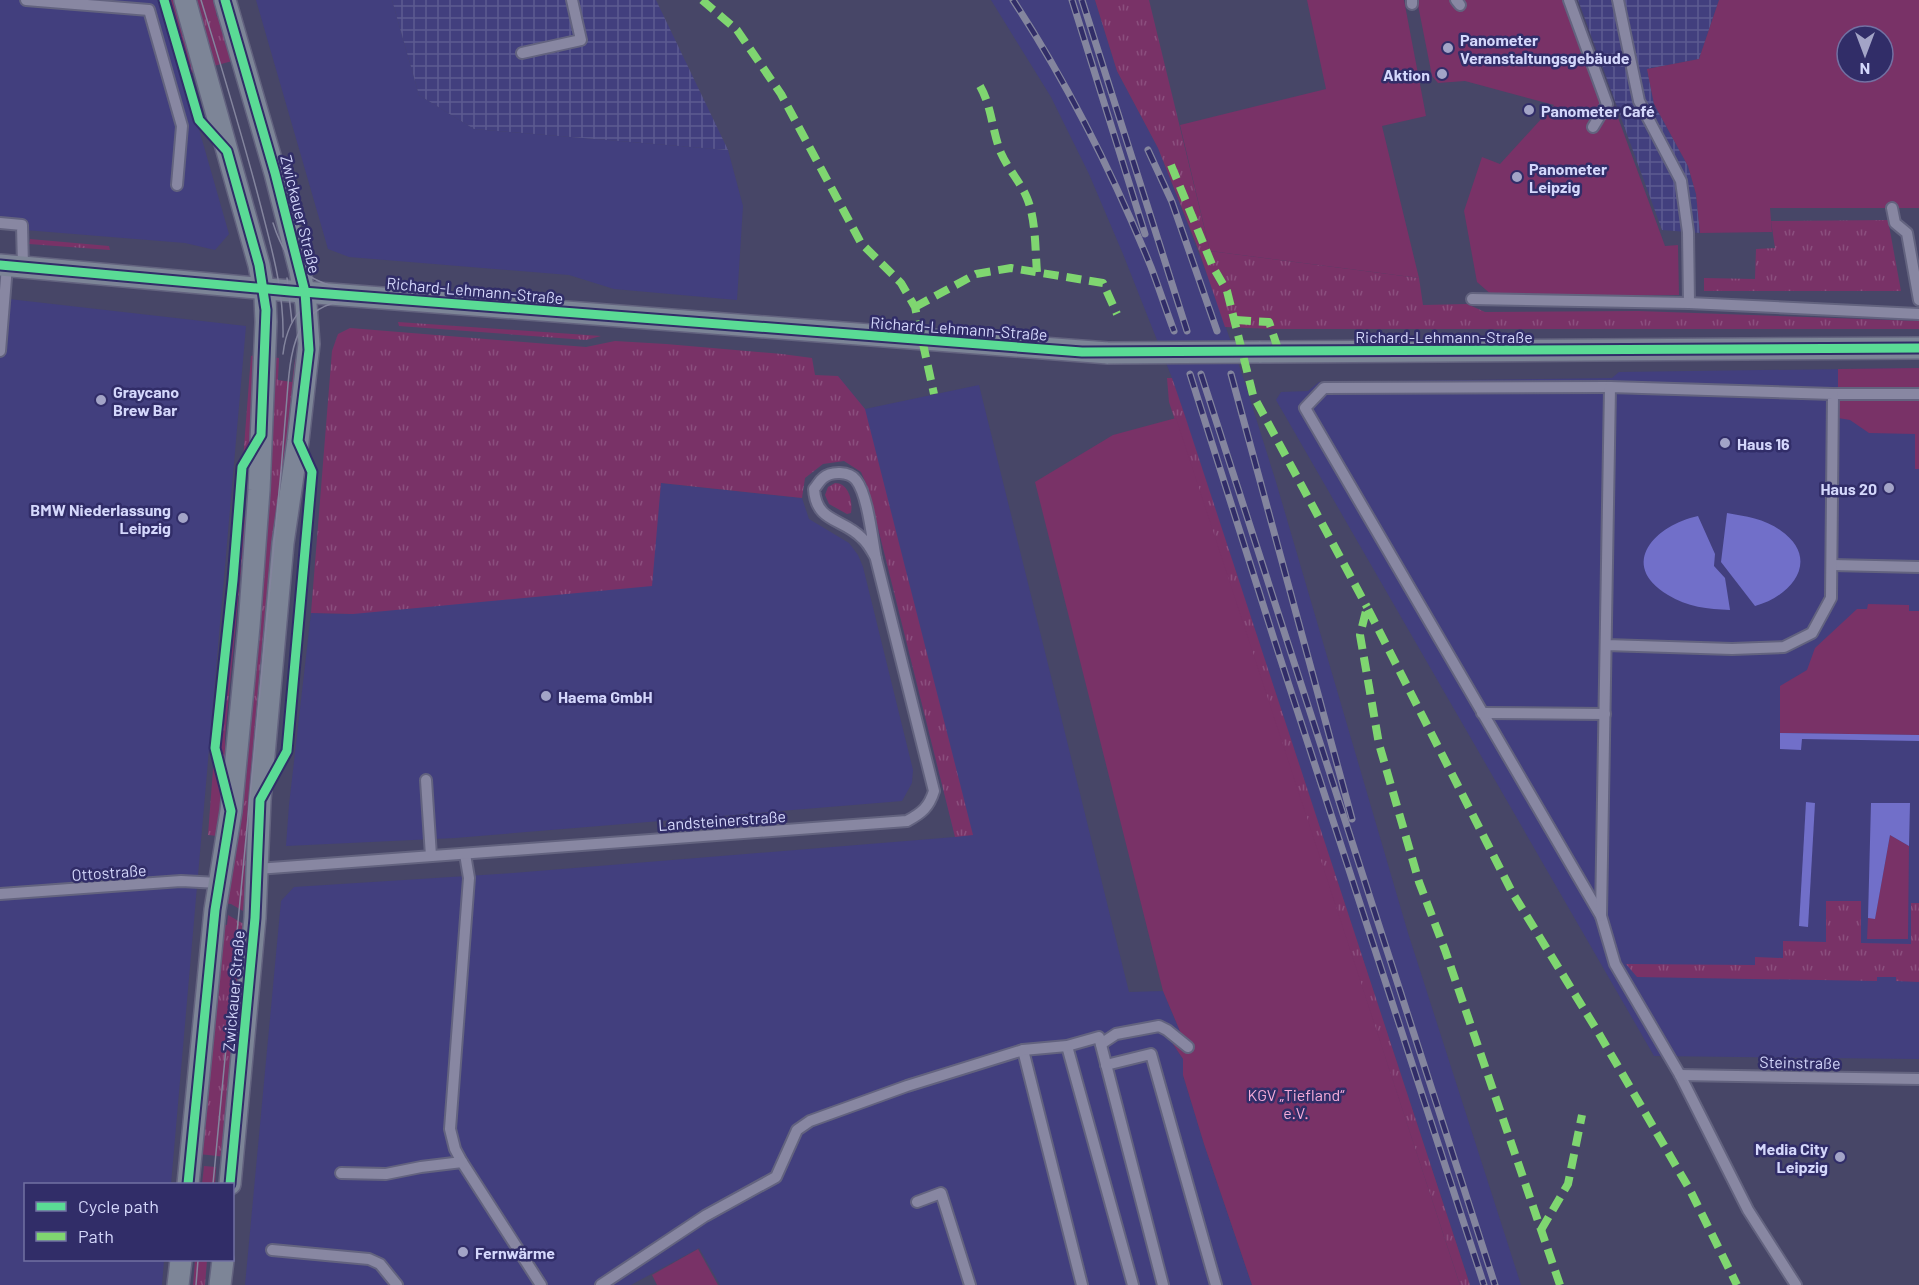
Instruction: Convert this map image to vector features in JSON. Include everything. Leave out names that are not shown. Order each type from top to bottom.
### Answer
[{"type":"main road","name":"Zwickauer Straße","points":[[185,0],[255,247],[264,289],[266,322],[258,510],[232,799],[215,909],[188,1183]]},
{"type":"main road","name":"Zwickauer Straße","points":[[225,0],[275,173],[305,292],[308,319],[308,354],[283,543],[260,800],[255,918],[230,1183]]},
{"type":"main road","name":"Richard-Lehmann-Straße","points":[[10,266],[264,289],[1108,353],[1919,348]]},
{"type":"main road","points":[[178,1285],[181,1261]]},
{"type":"main road","points":[[220,1285],[223,1261]]},
{"type":"street","points":[[26,0],[148,10],[182,126],[177,185]]},
{"type":"street","points":[[522,53],[581,40],[572,0]]},
{"type":"street","points":[[1569,0],[1607,104],[1593,127]]},
{"type":"street","points":[[1618,0],[1639,101],[1681,182],[1688,232],[1689,303]]},
{"type":"street","points":[[1892,208],[1895,224],[1907,233],[1919,300]]},
{"type":"street","points":[[0,223],[22,225],[10,266],[0,351]]},
{"type":"street","points":[[1472,299],[1689,303],[1919,314]]},
{"type":"street","points":[[1600,916],[1610,387]]},
{"type":"street","points":[[1796,1285],[1748,1210],[1680,1076],[1615,964],[1600,916],[1305,408],[1324,388],[1610,387],[1833,394],[1919,394]]},
{"type":"street","points":[[1606,645],[1732,649],[1784,647],[1812,633],[1831,598],[1833,394]]},
{"type":"street","name":"Landsteinerstraße","points":[[257,869],[907,821],[922,813],[930,804],[934,791],[864,502],[855,478],[848,474],[832,474],[823,478],[814,489],[817,506],[826,516],[862,537],[876,558]]},
{"type":"street","points":[[1832,565],[1919,567]]},
{"type":"street","points":[[1482,712],[1605,714]]},
{"type":"street","points":[[426,780],[430,856]]},
{"type":"street","points":[[465,854],[469,878],[450,1129],[454,1149],[541,1285]]},
{"type":"street","name":"Ottostraße","points":[[0,894],[182,882],[219,883]]},
{"type":"street","points":[[601,1285],[705,1216],[776,1177],[797,1130],[810,1121],[907,1086],[1023,1050],[1100,1041],[1116,1034],[1159,1026],[1188,1047]]},
{"type":"street","points":[[1100,1041],[1162,1285]]},
{"type":"street","points":[[1067,1046],[1133,1285]]},
{"type":"street","points":[[1023,1050],[1082,1285]]},
{"type":"street","points":[[1106,1065],[1151,1054],[1216,1285]]},
{"type":"street","name":"Steinstraße","points":[[1680,1076],[1919,1079]]},
{"type":"street","points":[[341,1173],[386,1174],[462,1162]]},
{"type":"street","points":[[917,1202],[941,1193],[970,1285]]},
{"type":"street","points":[[272,1250],[369,1259],[380,1264],[397,1285]]},
{"type":"shaded area","points":[[0,0],[162,0],[229,234],[215,250],[185,243],[0,228]]},
{"type":"shaded area","points":[[256,0],[392,0],[419,95],[474,129],[728,150],[743,206],[737,300],[614,289],[569,275],[349,257],[328,249]]},
{"type":"shaded area","points":[[392,0],[656,0],[728,150],[474,129],[419,95]]},
{"type":"shaded area","points":[[991,0],[1095,0],[1117,71],[1158,148],[1214,293],[1244,380],[1408,933],[1521,1285],[1470,1285],[1172,378],[1089,174],[1051,97]]},
{"type":"shaded area","points":[[1578,0],[1719,0],[1699,59],[1647,69],[1654,104],[1688,166],[1696,194],[1700,233],[1662,230]]},
{"type":"shaded area","points":[[0,298],[246,326],[171,1183],[24,1183],[24,1261],[164,1261],[162,1285],[0,1285]]},
{"type":"shaded area","points":[[1919,368],[1919,1059],[1654,1056],[1276,400],[1281,392],[1308,391],[1319,382],[1612,378],[1619,372]]},
{"type":"shaded area","points":[[838,376],[865,409],[979,385],[1129,992],[1163,991],[1182,1036],[1173,1044],[1183,1059],[1183,1075],[1204,1144],[1252,1285],[720,1285],[699,1248],[631,1285],[245,1285],[281,901],[294,887],[513,873],[955,837]]},
{"type":"shaded area","points":[[661,483],[802,498],[809,519],[849,543],[863,567],[913,770],[912,783],[902,801],[455,838],[286,846],[311,613],[353,614]]},
{"type":"shaded area","points":[[1727,513],[1755,518],[1774,526],[1793,541],[1799,553],[1800,564],[1797,575],[1790,585],[1780,594],[1755,606],[1721,562]]},
{"type":"shaded area","points":[[1698,516],[1715,554],[1714,566],[1725,578],[1730,610],[1698,607],[1675,599],[1653,583],[1645,571],[1644,559],[1648,547],[1657,537],[1668,528]]},
{"type":"shaded area","points":[[1780,733],[1919,735],[1919,741],[1802,739],[1801,750],[1780,749]]},
{"type":"shaded area","points":[[1806,802],[1815,803],[1808,927],[1799,926]]},
{"type":"shaded area","points":[[1871,803],[1910,803],[1909,846],[1890,835],[1875,919],[1868,918]]},
{"type":"green space","points":[[171,0],[177,0],[197,71],[191,73]]},
{"type":"green space","points":[[191,0],[219,0],[222,11],[216,13],[217,17],[223,16],[236,60],[210,67]]},
{"type":"green space","points":[[1095,0],[1149,0],[1210,251],[1419,278],[1423,305],[1467,304],[1485,312],[1638,311],[1919,321],[1919,329],[1274,329],[1225,327],[1199,251],[1158,148],[1117,71]]},
{"type":"green space","points":[[1307,0],[1404,0],[1426,116],[1382,126],[1419,278],[1210,251],[1180,125],[1326,89]]},
{"type":"green space","points":[[1417,0],[1575,0],[1665,246],[1678,245],[1679,295],[1493,296],[1477,282],[1464,211],[1482,157],[1500,164],[1554,105],[1465,81],[1438,83],[1432,76]]},
{"type":"green space","points":[[1719,0],[1919,0],[1919,208],[1770,208],[1772,232],[1700,233],[1696,194],[1688,166],[1654,104],[1647,69],[1699,59]]},
{"type":"green space","points":[[1888,220],[1901,291],[1704,291],[1704,278],[1755,279],[1756,249],[1775,248],[1771,221]]},
{"type":"green space","points":[[30,239],[109,246],[110,250],[29,244]]},
{"type":"green space","points":[[398,322],[601,336],[586,340],[399,326]]},
{"type":"green space","points":[[350,328],[586,347],[615,341],[782,354],[812,358],[815,375],[838,376],[865,409],[973,835],[955,837],[868,488],[861,472],[844,461],[823,464],[805,478],[802,498],[661,483],[652,586],[353,614],[311,613],[332,351],[338,334]]},
{"type":"green space","points":[[256,355],[253,447],[243,460],[251,356]]},
{"type":"green space","points":[[272,357],[279,358],[278,380],[292,382],[295,359],[301,359],[250,902],[244,901],[243,911],[231,904],[223,903]]},
{"type":"green space","points":[[1919,368],[1919,469],[1915,469],[1915,434],[1869,433],[1850,420],[1838,418],[1838,369]]},
{"type":"green space","points":[[1167,378],[1172,378],[1185,416],[1470,1285],[1460,1285],[1169,402]]},
{"type":"green space","name":"KGV „Tiefland“ e.V.","points":[[1176,418],[1460,1285],[1252,1285],[1204,1144],[1183,1075],[1183,1059],[1173,1044],[1182,1036],[1163,991],[1035,482],[1113,435]]},
{"type":"green space","points":[[835,483],[844,486],[847,490],[851,499],[851,513],[847,514],[829,504],[825,495],[828,487]]},
{"type":"green space","points":[[242,517],[246,517],[225,737],[225,747],[229,753],[227,784],[219,753]]},
{"type":"green space","points":[[1868,604],[1909,605],[1909,611],[1919,611],[1919,735],[1780,733],[1780,686],[1807,670],[1815,648],[1857,609],[1867,609]]},
{"type":"green space","points":[[214,756],[222,788],[217,836],[208,835]]},
{"type":"green space","points":[[1890,835],[1909,846],[1908,939],[1867,939],[1868,918],[1875,918]]},
{"type":"green space","points":[[1826,901],[1861,901],[1861,943],[1911,944],[1911,903],[1919,903],[1919,982],[1896,981],[1896,977],[1877,977],[1877,981],[1637,977],[1626,964],[1755,965],[1755,957],[1783,958],[1783,941],[1826,942]]},
{"type":"green space","points":[[228,915],[248,924],[226,1157],[199,1154],[221,924],[227,925]]},
{"type":"green space","points":[[204,1166],[216,1167],[215,1183],[202,1183]]},
{"type":"green space","points":[[698,1249],[718,1285],[657,1285],[652,1275]]},
{"type":"green space","points":[[195,1261],[207,1261],[205,1285],[193,1285]]},
{"type":"tram line","points":[[201,0],[240,129],[269,239],[282,303],[283,337]]},
{"type":"tram line","points":[[273,223],[283,248],[298,267],[317,280],[343,289]]},
{"type":"tram line","points":[[287,278],[292,322]]},
{"type":"tram line","points":[[283,354],[291,325],[306,305],[329,294],[358,292]]},
{"type":"tram line","points":[[213,1183],[289,376],[296,340],[303,325],[326,305],[368,300],[1083,355],[1919,352]]},
{"type":"tram line","points":[[196,1285],[198,1261]]},
{"type":"railway","points":[[1013,0],[1071,97],[1105,164],[1151,267],[1174,331]]},
{"type":"railway","points":[[1072,0],[1145,234]]},
{"type":"railway","points":[[1082,0],[1187,331]]},
{"type":"railway","points":[[1148,150],[1172,202],[1217,331]]},
{"type":"railway","points":[[1190,374],[1484,1285]]},
{"type":"railway","points":[[1201,374],[1495,1285]]},
{"type":"railway","points":[[1231,374],[1352,819]]},
{"type":"marked path","points":[[702,0],[737,30],[781,94],[861,243],[901,283],[915,307],[934,394]]},
{"type":"marked path","points":[[980,86],[987,102],[1001,153],[1024,192],[1030,207],[1035,234],[1037,272]]},
{"type":"marked path","points":[[1171,165],[1213,267],[1227,291],[1253,395],[1367,607]]},
{"type":"marked path","points":[[915,307],[976,274],[1011,268],[1103,283],[1117,314]]},
{"type":"marked path","points":[[1236,320],[1269,322],[1279,352]]},
{"type":"marked path","points":[[1560,1285],[1445,950],[1419,882],[1379,744],[1360,635],[1367,607],[1512,892],[1598,1032],[1690,1190],[1737,1285]]},
{"type":"marked path","points":[[1541,1230],[1568,1184],[1582,1115]]},
{"type":"cycle path","points":[[164,0],[199,120],[227,151],[259,265],[266,310],[261,435],[242,467],[233,580],[215,748],[231,811],[215,910],[188,1183]]},
{"type":"cycle path","points":[[225,0],[275,173],[305,292],[309,350],[298,441],[312,472],[287,751],[260,800],[255,918],[230,1183]]},
{"type":"cycle path","points":[[0,265],[290,291],[1082,352],[1919,348]]},
{"type":"place","name":"Panometer Veranstaltungsgebäude","points":[[1448,48]]},
{"type":"place","name":"Aktion","points":[[1442,74]]},
{"type":"place","name":"Panometer Café","points":[[1529,110]]},
{"type":"place","name":"Panometer Leipzig","points":[[1517,177]]},
{"type":"place","name":"Graycano Brew Bar","points":[[101,400]]},
{"type":"place","name":"Haus 16","points":[[1725,443]]},
{"type":"place","name":"Haus 20","points":[[1889,488]]},
{"type":"place","name":"BMW Niederlassung Leipzig","points":[[183,518]]},
{"type":"place","name":"Haema GmbH","points":[[546,696]]},
{"type":"place","name":"Media City Leipzig","points":[[1840,1157]]},
{"type":"place","name":"Fernwärme","points":[[463,1252]]}]
